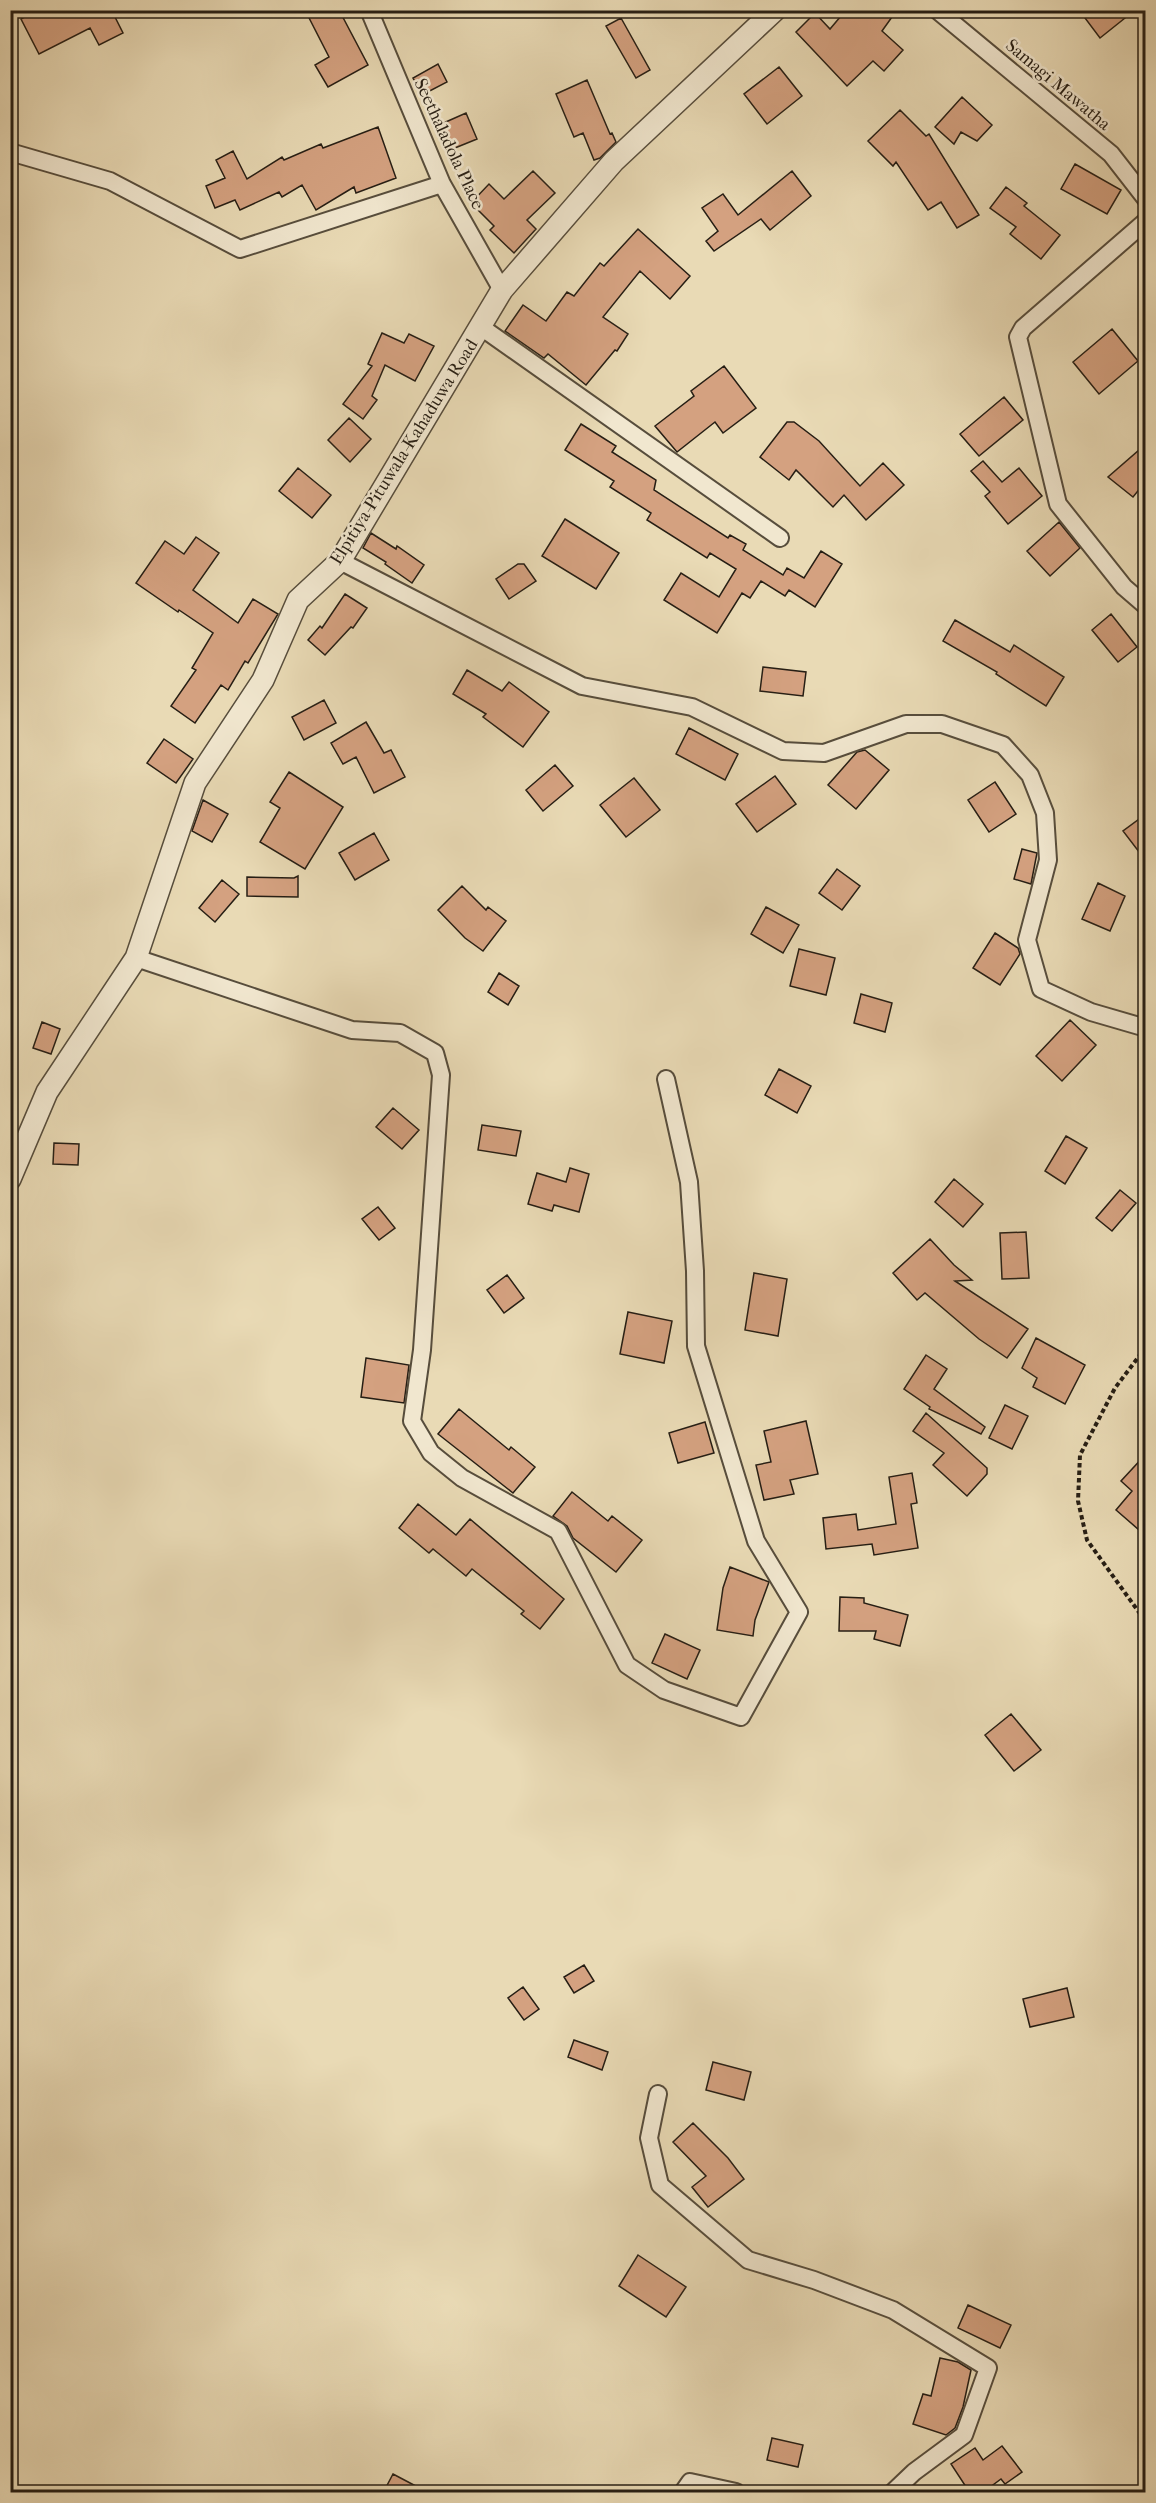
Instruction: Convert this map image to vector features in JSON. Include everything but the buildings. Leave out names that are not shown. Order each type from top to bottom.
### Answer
[{"type":"street","name":"Seethaladola Place","points":[[369,10],[442,184],[501,290]]},
{"type":"street","name":"Elpitiya-Pituwala-Kahaduwa Road","points":[[10,1179],[46,1092],[136,958],[195,783],[263,680],[298,600],[340,561],[501,290],[614,161],[775,10]]},
{"type":"street","name":"Samagi Mawatha","points":[[937,10],[1111,154],[1146,199]]},
{"type":"street","points":[[10,152],[110,181],[240,249],[442,184]]},
{"type":"street","points":[[1146,221],[1023,328],[1018,337],[1059,504],[1124,587],[1146,606]]},
{"type":"street","points":[[481,327],[780,538]]},
{"type":"street","points":[[340,561],[582,686],[692,707],[783,751],[824,753],[906,724],[942,724],[1003,745],[1030,775],[1045,813],[1048,860],[1027,940],[1041,989],[1090,1012],[1146,1028]]},
{"type":"street","points":[[136,958],[352,1030],[400,1033],[435,1053],[441,1075],[422,1350],[412,1421],[431,1453],[462,1478],[558,1531],[627,1665],[664,1690],[741,1717],[799,1612],[756,1541],[696,1346],[695,1271],[689,1182],[666,1079]]},
{"type":"street","points":[[658,2094],[649,2138],[660,2185],[748,2260],[814,2280],[892,2310],[988,2368],[964,2435],[914,2472],[893,2493]]},
{"type":"street","points":[[682,2493],[690,2482],[736,2493]]},
{"type":"path","points":[[1146,1347],[1115,1388],[1080,1455],[1078,1501],[1087,1540],[1146,1622]]}]
